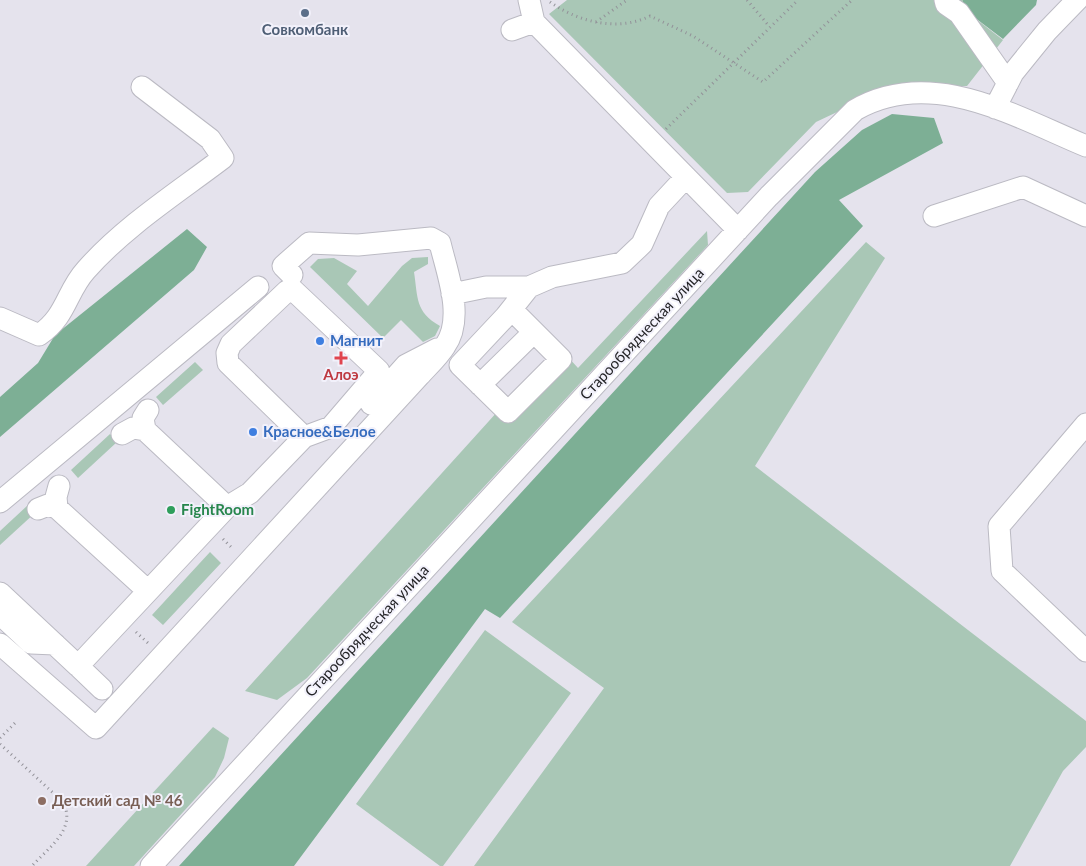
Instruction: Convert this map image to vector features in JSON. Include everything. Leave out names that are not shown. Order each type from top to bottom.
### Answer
[{"type":"street","points":[[528,0],[534,22],[738,230]]},
{"type":"street","points":[[945,0],[946,4],[959,14],[1008,83]]},
{"type":"street","points":[[995,108],[1013,73],[1047,31],[1077,0]]},
{"type":"street","points":[[512,30],[534,22]]},
{"type":"street","points":[[0,318],[39,335],[54,325],[84,272],[114,241],[223,158],[210,139],[142,87]]},
{"type":"street","name":"Старообрядческая улица","points":[[151,866],[265,740],[738,230],[841,122],[855,110],[872,100],[890,94],[930,91],[945,93],[995,108],[1086,146]]},
{"type":"street","points":[[452,294],[486,287],[529,287],[552,278],[622,263],[642,244],[659,206],[686,177]]},
{"type":"street","points":[[934,216],[1022,187],[1086,216]]},
{"type":"street","points":[[2,651],[96,728],[438,349],[454,324],[452,294],[440,243],[431,238],[358,245],[310,243],[283,266],[292,275]]},
{"type":"street","points":[[0,502],[258,287]]},
{"type":"street","points":[[512,310],[561,359],[508,412],[460,365],[512,310],[529,287]]},
{"type":"street","points":[[304,437],[228,363],[227,353],[231,344],[287,291],[292,289],[298,292],[379,371],[331,427]]},
{"type":"street","points":[[480,385],[534,332]]},
{"type":"street","points":[[398,357],[405,349],[438,349]]},
{"type":"street","points":[[78,666],[227,507],[250,492],[304,437],[360,417],[406,365],[438,349]]},
{"type":"street","points":[[122,434],[146,420],[227,507]]},
{"type":"street","points":[[1086,424],[1000,526],[1002,571],[1086,651]]},
{"type":"street","points":[[59,486],[56,497],[48,508],[148,591]]},
{"type":"street","points":[[0,593],[102,689]]},
{"type":"street","points":[[0,614],[31,643],[55,644]]},
{"type":"path","points":[[548,0],[565,13],[595,22],[635,24],[650,16],[693,36],[764,82],[852,0]]},
{"type":"path","points":[[595,22],[627,0]]},
{"type":"path","points":[[747,0],[769,26]]},
{"type":"path","points":[[662,133],[769,26],[798,0]]},
{"type":"path","points":[[209,526],[240,556]]},
{"type":"path","points":[[122,618],[154,650]]},
{"type":"path","points":[[0,738],[15,723]]},
{"type":"path","points":[[0,744],[62,802],[68,812],[68,823],[63,832],[32,866]]},
{"type":"green space","points":[[567,0],[963,0],[962,8],[1003,40],[967,86],[890,87],[816,122],[748,192],[727,193],[549,14]]},
{"type":"green space","points":[[963,0],[1037,0],[1036,5],[1003,39],[962,8]]},
{"type":"green space","points":[[892,114],[934,118],[943,143],[839,200],[863,226],[500,618],[485,609],[294,866],[179,866],[815,172],[862,130]]},
{"type":"green space","points":[[187,229],[207,247],[194,270],[0,437],[0,397],[38,363],[55,335]]},
{"type":"green space","points":[[707,231],[708,245],[307,678],[277,700],[245,691],[498,411],[567,356],[578,368]]},
{"type":"green space","points":[[866,242],[885,258],[755,466],[1086,721],[1086,747],[1063,771],[1010,866],[474,866],[604,688],[512,622]]},
{"type":"green space","points":[[428,257],[428,264],[414,272],[417,297],[422,310],[432,321],[440,326],[435,336],[423,342],[401,320],[383,338],[310,267],[318,259],[334,258],[357,271],[347,284],[368,306],[402,266],[412,258]]},
{"type":"green space","points":[[195,362],[203,370],[163,405],[156,397]]},
{"type":"green space","points":[[110,434],[117,442],[78,478],[71,470]]},
{"type":"green space","points":[[28,505],[36,512],[0,545],[0,531]]},
{"type":"green space","points":[[210,552],[221,563],[163,625],[152,615]]},
{"type":"green space","points":[[485,630],[571,693],[443,866],[440,866],[356,804]]},
{"type":"green space","points":[[213,727],[229,738],[224,758],[215,777],[134,866],[86,866]]},
{"type":"place","name":"Совкомбанк","points":[[305,13]]},
{"type":"place","name":"Магнит","points":[[320,341]]},
{"type":"place","name":"Алоэ","points":[[341,358]]},
{"type":"place","name":"Красное&Белое","points":[[253,432]]},
{"type":"place","name":"FightRoom","points":[[171,510]]},
{"type":"place","name":"Детский сад № 46","points":[[42,801]]}]
